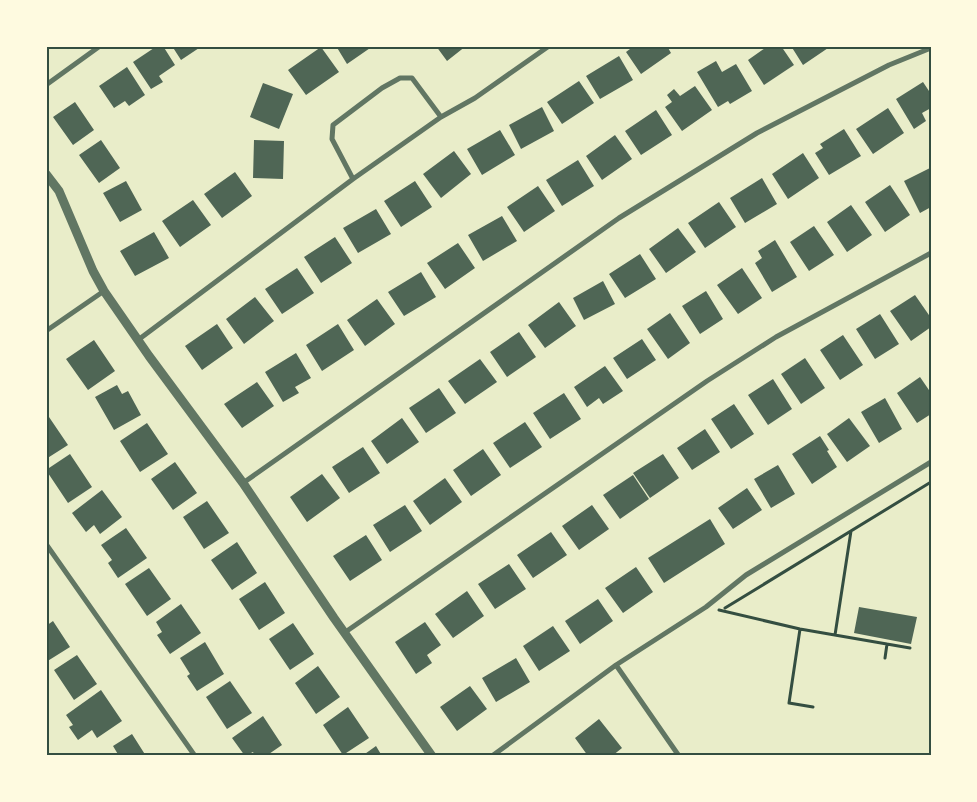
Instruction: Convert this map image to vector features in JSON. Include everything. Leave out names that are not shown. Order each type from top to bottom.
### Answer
[{"type":"street","points":[[46,85],[100,46]]},
{"type":"street","points":[[138,340],[354,179],[441,117],[475,98],[550,46]]},
{"type":"street","points":[[242,483],[619,218],[757,133],[889,65],[931,48]]},
{"type":"street","points":[[354,179],[332,139],[333,125],[382,88],[400,78],[412,78],[441,117]]},
{"type":"street","points":[[46,174],[59,191],[93,272],[104,291],[242,483],[344,633],[432,756]]},
{"type":"street","points":[[344,633],[707,381],[776,337],[931,253]]},
{"type":"street","points":[[46,330],[104,291]]},
{"type":"street","points":[[492,756],[616,665],[706,607],[746,575],[931,462]]},
{"type":"street","points":[[46,544],[195,756]]},
{"type":"street","points":[[616,665],[679,756]]},
{"type":"path","points":[[714,616],[931,482]]},
{"type":"path","points":[[835,635],[851,531]]},
{"type":"path","points":[[706,607],[800,628],[910,648]]},
{"type":"path","points":[[800,628],[789,704],[813,707]]},
{"type":"path","points":[[885,658],[887,644]]},
{"type":"building","points":[[157,46],[163,46],[175,65],[159,76],[163,82],[151,89],[133,62]]},
{"type":"building","points":[[172,46],[202,46],[181,60]]},
{"type":"building","points":[[336,46],[373,46],[347,64]]},
{"type":"building","points":[[436,46],[466,46],[447,61]]},
{"type":"building","points":[[634,46],[667,46],[671,53],[641,74],[626,52]]},
{"type":"building","points":[[768,46],[781,46],[794,65],[764,85],[748,60]]},
{"type":"building","points":[[791,46],[831,46],[803,65]]},
{"type":"building","points":[[321,47],[339,72],[306,95],[288,70]]},
{"type":"building","points":[[619,56],[633,80],[600,99],[586,76]]},
{"type":"building","points":[[716,61],[722,72],[736,64],[752,91],[730,104],[728,101],[718,107],[697,72]]},
{"type":"building","points":[[127,67],[145,95],[129,106],[125,101],[114,108],[99,86]]},
{"type":"building","points":[[579,81],[594,103],[562,124],[547,102]]},
{"type":"building","points":[[923,82],[931,94],[931,108],[922,113],[926,121],[914,129],[896,99]]},
{"type":"building","points":[[263,83],[293,94],[279,129],[250,117]]},
{"type":"building","points":[[695,86],[712,110],[682,131],[665,107],[672,102],[667,95],[674,89],[680,96]]},
{"type":"building","points":[[75,102],[94,130],[73,145],[53,117]]},
{"type":"building","points":[[542,107],[554,131],[521,149],[509,125]]},
{"type":"building","points":[[888,108],[904,133],[873,154],[856,129]]},
{"type":"building","points":[[656,110],[672,135],[641,155],[625,131]]},
{"type":"building","points":[[844,129],[861,156],[829,175],[815,153],[823,148],[820,144]]},
{"type":"building","points":[[500,130],[515,155],[482,175],[467,149]]},
{"type":"building","points":[[615,135],[632,159],[602,180],[586,156]]},
{"type":"building","points":[[101,140],[120,168],[99,183],[79,155]]},
{"type":"building","points":[[254,140],[284,141],[283,179],[253,178]]},
{"type":"building","points":[[454,151],[471,174],[441,198],[423,174]]},
{"type":"building","points":[[803,153],[819,178],[788,199],[772,174]]},
{"type":"building","points":[[578,160],[594,186],[562,206],[546,180]]},
{"type":"building","points":[[930,168],[931,207],[920,213],[904,181]]},
{"type":"building","points":[[235,172],[252,196],[222,218],[204,194]]},
{"type":"building","points":[[762,178],[777,204],[745,223],[730,198]]},
{"type":"building","points":[[126,181],[142,210],[120,222],[103,193]]},
{"type":"building","points":[[415,181],[432,207],[401,227],[384,201]]},
{"type":"building","points":[[890,185],[910,215],[885,232],[865,202]]},
{"type":"building","points":[[538,186],[555,211],[524,232],[507,207]]},
{"type":"building","points":[[193,200],[211,225],[180,247],[162,221]]},
{"type":"building","points":[[719,202],[736,227],[705,248],[688,223]]},
{"type":"building","points":[[851,205],[872,235],[847,252],[827,222]]},
{"type":"building","points":[[376,209],[391,234],[358,253],[343,228]]},
{"type":"building","points":[[502,216],[517,241],[483,261],[468,235]]},
{"type":"building","points":[[814,226],[834,255],[809,271],[790,242]]},
{"type":"building","points":[[678,228],[696,252],[666,273],[649,249]]},
{"type":"building","points":[[154,232],[169,258],[135,276],[120,251]]},
{"type":"building","points":[[335,237],[352,263],[321,283],[304,257]]},
{"type":"building","points":[[775,240],[797,277],[772,292],[755,263],[762,258],[758,251]]},
{"type":"building","points":[[458,243],[475,268],[445,289],[427,263]]},
{"type":"building","points":[[640,254],[656,279],[625,298],[609,274]]},
{"type":"building","points":[[297,268],[314,293],[282,314],[265,289]]},
{"type":"building","points":[[742,268],[762,298],[738,314],[717,285]]},
{"type":"building","points":[[421,272],[436,297],[404,316],[388,292]]},
{"type":"building","points":[[603,281],[615,304],[584,320],[573,298]]},
{"type":"building","points":[[706,291],[723,319],[700,334],[682,306]]},
{"type":"building","points":[[915,295],[931,318],[931,327],[911,341],[890,311]]},
{"type":"building","points":[[255,297],[274,321],[244,344],[226,319]]},
{"type":"building","points":[[377,299],[395,324],[365,346],[347,320]]},
{"type":"building","points":[[559,302],[576,326],[545,348],[528,325]]},
{"type":"building","points":[[670,313],[690,343],[668,359],[647,329]]},
{"type":"building","points":[[880,314],[899,344],[875,359],[856,329]]},
{"type":"building","points":[[217,324],[233,348],[202,370],[185,346]]},
{"type":"building","points":[[338,324],[354,350],[322,371],[306,345]]},
{"type":"building","points":[[519,332],[536,357],[507,377],[490,352]]},
{"type":"building","points":[[843,335],[863,365],[840,380],[820,350]]},
{"type":"building","points":[[642,339],[656,360],[627,379],[613,358]]},
{"type":"building","points":[[94,340],[115,371],[88,390],[66,359]]},
{"type":"building","points":[[296,353],[311,378],[295,387],[299,393],[283,402],[265,372]]},
{"type":"building","points":[[805,358],[825,388],[801,404],[781,374]]},
{"type":"building","points":[[480,359],[497,382],[465,404],[448,381]]},
{"type":"building","points":[[605,366],[623,391],[603,404],[599,398],[587,407],[574,387]]},
{"type":"building","points":[[920,377],[931,393],[931,414],[917,423],[897,393]]},
{"type":"building","points":[[773,379],[792,409],[768,425],[748,395]]},
{"type":"building","points":[[257,382],[274,406],[242,428],[224,404]]},
{"type":"building","points":[[117,385],[122,394],[128,391],[141,415],[114,430],[95,397]]},
{"type":"building","points":[[439,388],[456,413],[426,433],[409,408]]},
{"type":"building","points":[[564,393],[581,419],[550,439],[533,413]]},
{"type":"building","points":[[885,398],[902,429],[879,443],[861,412]]},
{"type":"building","points":[[734,404],[754,434],[731,449],[711,419]]},
{"type":"building","points":[[49,417],[68,445],[46,459],[46,418]]},
{"type":"building","points":[[402,418],[419,442],[387,464],[371,441]]},
{"type":"building","points":[[849,418],[870,446],[847,462],[827,434]]},
{"type":"building","points":[[525,422],[542,447],[510,468],[493,443]]},
{"type":"building","points":[[147,423],[168,454],[140,472],[120,441]]},
{"type":"building","points":[[705,429],[720,452],[692,470],[677,448]]},
{"type":"building","points":[[820,436],[837,467],[812,484],[792,454]]},
{"type":"building","points":[[363,447],[380,473],[349,493],[332,467]]},
{"type":"building","points":[[483,449],[501,475],[471,496],[453,470]]},
{"type":"building","points":[[70,454],[92,487],[68,503],[46,470]]},
{"type":"building","points":[[663,454],[679,478],[650,498],[633,473]]},
{"type":"building","points":[[175,462],[197,493],[173,510],[151,479]]},
{"type":"building","points":[[778,465],[795,494],[771,508],[754,479]]},
{"type":"building","points":[[322,474],[340,498],[307,522],[290,497]]},
{"type":"building","points":[[633,475],[649,499],[620,519],[603,495]]},
{"type":"building","points":[[445,478],[462,502],[430,525],[413,501]]},
{"type":"building","points":[[747,488],[762,510],[733,529],[718,508]]},
{"type":"building","points":[[102,490],[122,517],[100,534],[94,525],[86,532],[72,513]]},
{"type":"building","points":[[207,501],[229,533],[204,549],[183,517]]},
{"type":"building","points":[[405,505],[422,531],[390,552],[373,525]]},
{"type":"building","points":[[592,505],[609,529],[579,550],[562,526]]},
{"type":"building","points":[[710,519],[725,544],[664,583],[648,558]]},
{"type":"building","points":[[126,528],[147,558],[118,578],[108,563],[112,560],[101,545]]},
{"type":"building","points":[[551,532],[567,555],[533,578],[517,555]]},
{"type":"building","points":[[366,535],[382,560],[350,581],[333,556]]},
{"type":"building","points":[[237,542],[257,573],[232,590],[211,560]]},
{"type":"building","points":[[509,564],[526,589],[495,609],[478,584]]},
{"type":"building","points":[[636,567],[653,592],[623,613],[605,588]]},
{"type":"building","points":[[149,568],[171,599],[147,616],[125,584]]},
{"type":"building","points":[[265,582],[285,613],[259,630],[239,599]]},
{"type":"building","points":[[467,591],[484,616],[453,638],[435,614]]},
{"type":"building","points":[[598,599],[613,621],[580,644],[565,621]]},
{"type":"building","points":[[181,604],[201,633],[170,654],[157,635],[162,632],[156,622]]},
{"type":"building","points":[[859,607],[917,617],[911,644],[854,633]]},
{"type":"building","points":[[53,621],[70,647],[46,662],[46,626]]},
{"type":"building","points":[[425,622],[441,645],[427,655],[432,663],[416,674],[395,642]]},
{"type":"building","points":[[293,623],[314,654],[290,670],[269,639]]},
{"type":"building","points":[[553,626],[570,651],[539,671],[523,646]]},
{"type":"building","points":[[205,642],[224,674],[197,691],[187,676],[190,674],[180,658]]},
{"type":"building","points":[[77,655],[97,684],[74,700],[54,670]]},
{"type":"building","points":[[516,658],[530,682],[496,702],[482,678]]},
{"type":"building","points":[[318,666],[340,697],[316,714],[295,683]]},
{"type":"building","points":[[230,681],[252,713],[227,729],[206,697]]},
{"type":"building","points":[[470,686],[487,709],[457,731],[440,707]]},
{"type":"building","points":[[101,690],[122,721],[97,738],[92,730],[78,740],[69,727],[73,725],[66,715]]},
{"type":"building","points":[[348,707],[369,738],[343,755],[323,725]]},
{"type":"building","points":[[263,716],[282,745],[266,756],[255,756],[253,752],[245,756],[232,738]]},
{"type":"building","points":[[599,719],[622,748],[612,756],[588,756],[575,738]]},
{"type":"building","points":[[132,734],[146,756],[119,756],[113,746]]},
{"type":"building","points":[[376,746],[382,756],[362,756]]}]
